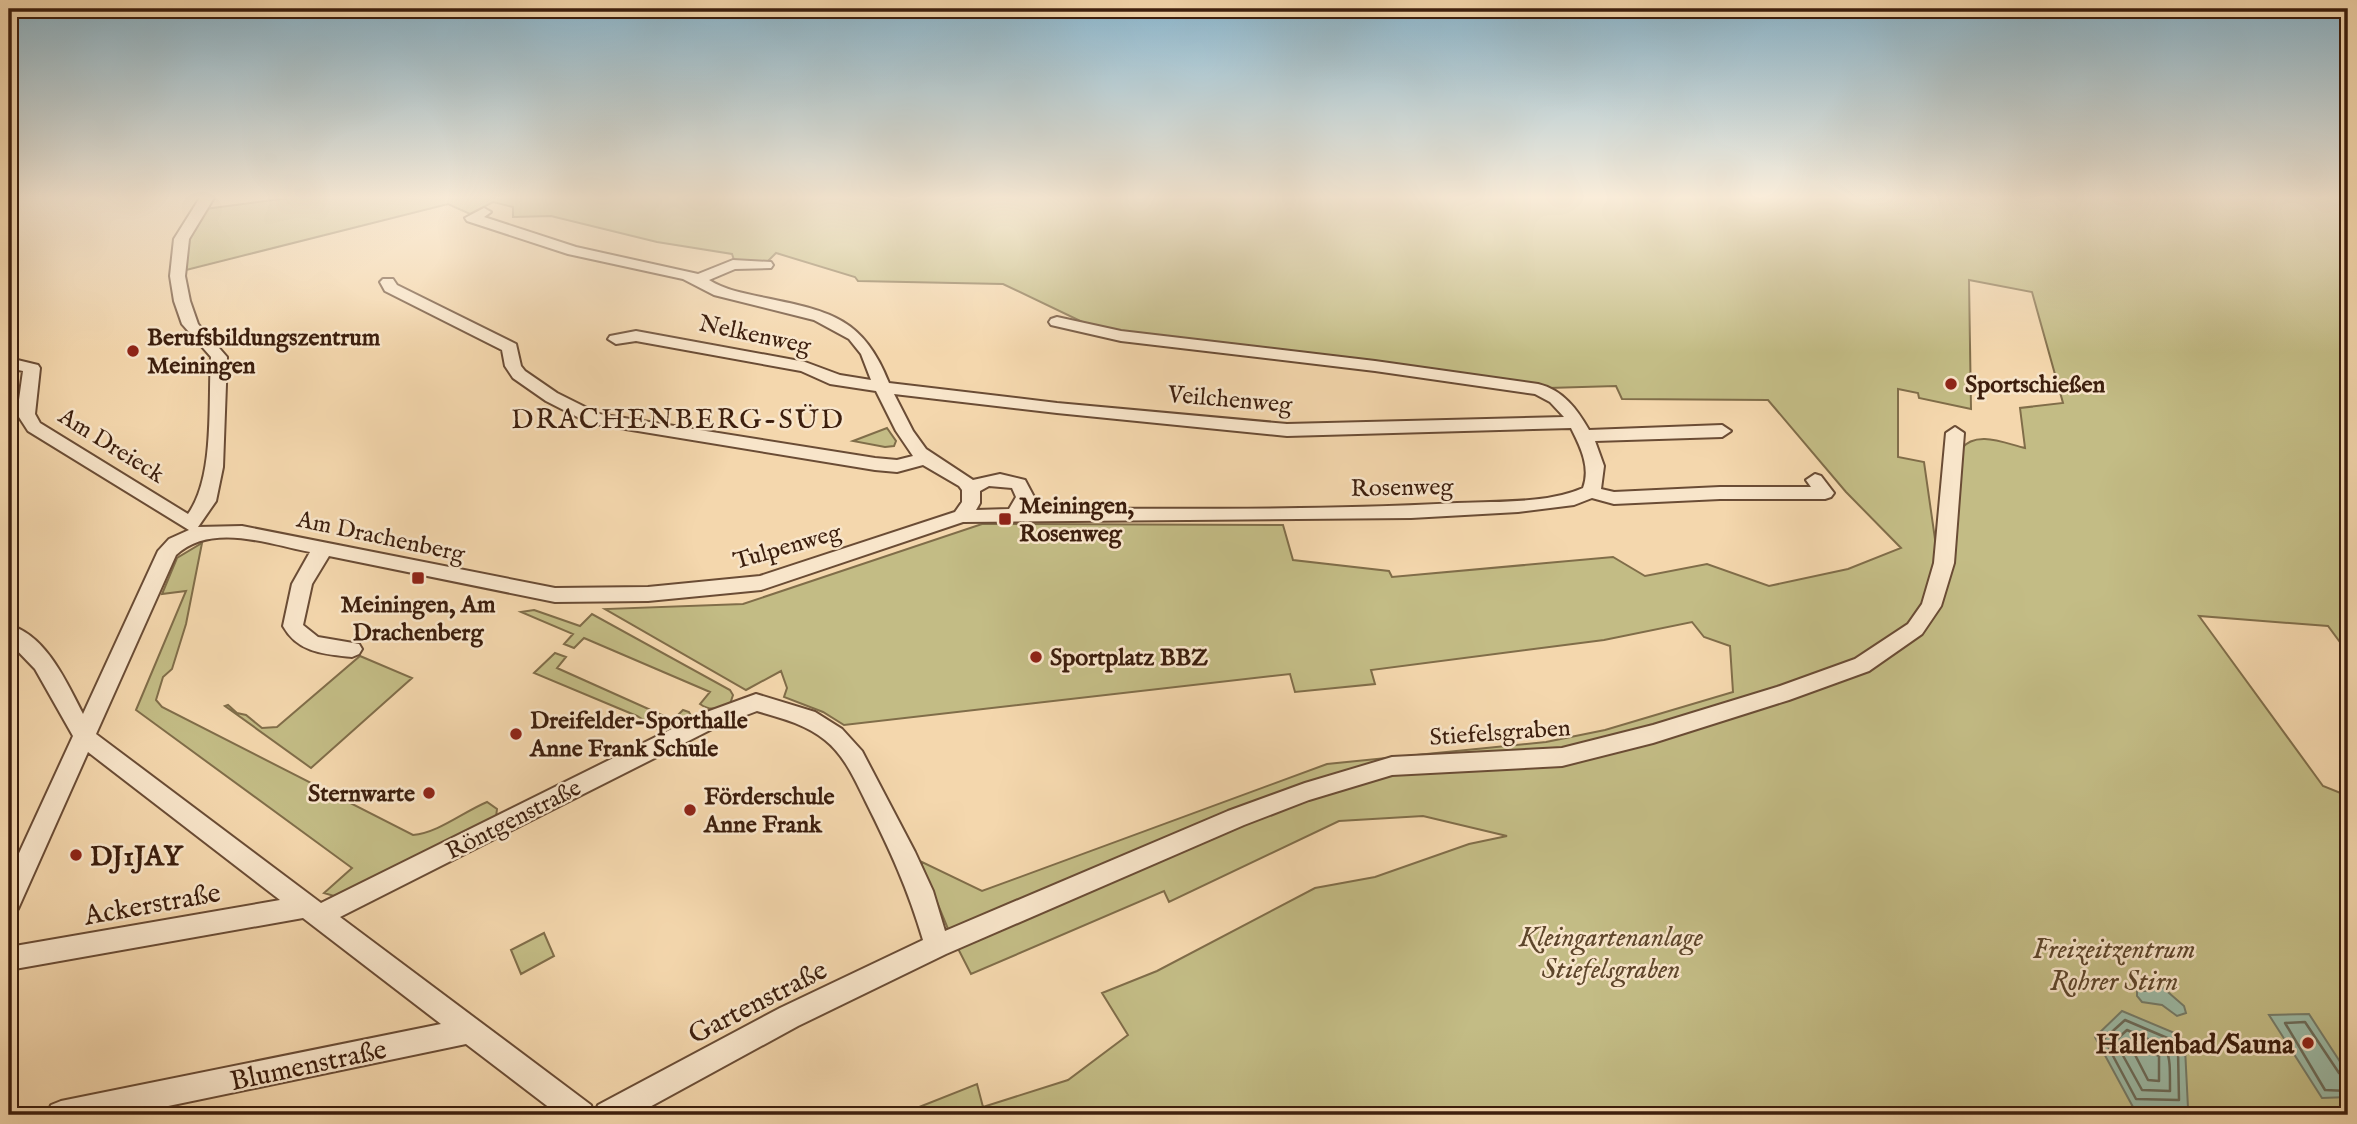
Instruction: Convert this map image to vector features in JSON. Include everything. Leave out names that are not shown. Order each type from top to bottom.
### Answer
[{"type":"street","points":[[9,901],[166,556],[186,534],[207,501],[214,467],[219,357],[214,348],[190,326],[180,289],[178,248]]},
{"type":"street","points":[[564,248],[700,279],[720,292],[778,304],[841,328],[861,342],[866,349],[882,387],[912,444],[925,459],[937,468],[959,476],[971,489],[971,503],[962,516]]},
{"type":"street","points":[[700,279],[733,264],[766,265]]},
{"type":"street","points":[[388,282],[390,288],[510,347],[511,362],[519,375],[596,419],[875,464],[897,466],[925,459]]},
{"type":"street","name":"Veilchenweg","points":[[1057,322],[1121,335],[1375,366],[1551,393],[1580,429],[1596,476],[1590,492]]},
{"type":"street","name":"Nelkenweg","points":[[616,339],[636,336],[805,367],[836,380],[882,387]]},
{"type":"street","name":"Am Dreieck","points":[[9,363],[32,368],[26,414],[34,427],[186,534]]},
{"type":"street","name":"Veilchenweg","points":[[882,387],[1057,408],[1287,430],[1722,431]]},
{"type":"street","name":"Stiefelsgraben","points":[[937,946],[1236,818],[1305,792],[1392,766],[1562,757],[1676,727],[1782,694],[1862,665],[1915,629],[1924,620],[1931,606],[1944,563],[1955,433]]},
{"type":"street","points":[[971,489],[977,484],[995,480],[1018,484],[1025,497],[1016,513]]},
{"type":"street","name":"Rosenweg","points":[[962,516],[1016,513],[1272,514],[1465,510],[1574,499],[1590,492],[1614,498],[1720,493],[1825,494],[1815,480]]},
{"type":"street","name":"Tulpenweg","points":[[578,595],[648,594],[761,583],[962,516]]},
{"type":"street","name":"Am Drachenberg","points":[[186,534],[242,532],[535,592],[578,595]]},
{"type":"street","points":[[324,549],[314,559],[295,609],[293,626],[300,637],[316,644],[352,649]]},
{"type":"street","points":[[9,632],[20,637],[54,681],[84,737],[581,1115]]},
{"type":"street","name":"Röntgenstraße","points":[[313,911],[701,724],[755,702],[807,718],[834,735],[854,757],[922,891],[937,946]]},
{"type":"street","name":"Ackerstraße","points":[[9,958],[313,911]]},
{"type":"street","name":"Gartenstraße","points":[[608,1115],[789,1017],[937,946]]},
{"type":"street","name":"Blumenstraße","points":[[61,1115],[472,1030]]},
{"type":"green space","points":[[183,248],[272,248],[186,270]]},
{"type":"green space","points":[[697,248],[2348,248],[2348,653],[2328,626],[2199,616],[2323,786],[2348,796],[2348,1115],[899,1115],[977,1084],[983,1107],[1068,1080],[1128,1035],[1102,993],[1157,971],[1315,888],[1375,877],[1469,844],[1507,836],[1423,816],[1339,821],[1169,902],[1164,891],[971,974],[948,929],[920,861],[982,891],[1327,764],[1546,742],[1605,730],[1733,692],[1730,646],[1704,637],[1692,622],[1604,640],[1371,670],[1375,684],[1295,692],[1290,674],[844,725],[823,712],[784,697],[787,688],[781,671],[746,690],[605,609],[743,604],[982,524],[1283,525],[1293,560],[1389,571],[1392,577],[1613,557],[1645,576],[1707,564],[1769,586],[1848,569],[1901,548],[1846,492],[1768,400],[1622,399],[1616,386],[1548,388],[1097,329],[1003,284],[858,281],[855,277],[776,253],[767,262],[735,263],[732,254]],"holes":[[[1969,280],[2032,292],[2063,403],[2020,408],[2025,448],[1982,439],[1967,443],[1961,449],[1938,560],[1924,462],[1898,457],[1898,389],[1918,393],[1919,398],[1971,409]]]},
{"type":"green space","points":[[887,428],[896,441],[894,446],[853,441]]},
{"type":"green space","points":[[202,543],[186,624],[172,669],[163,677],[156,700],[162,707],[413,835],[441,826],[487,802],[497,809],[496,817],[346,893],[334,896],[324,893],[352,868],[136,710],[186,591],[162,594],[177,558]]},
{"type":"green space","points":[[534,610],[580,626],[592,614],[730,690],[733,695],[730,704],[708,708],[700,704],[710,692],[584,638],[574,648],[564,644],[573,634],[521,612]]},
{"type":"green space","points":[[555,653],[566,657],[557,668],[673,720],[683,710],[689,712],[693,719],[664,733],[637,716],[534,673]]},
{"type":"green space","points":[[360,656],[412,678],[311,768],[225,706],[228,705],[237,713],[246,715],[262,728],[277,727]]},
{"type":"green space","points":[[544,933],[554,956],[521,974],[511,950]]},
{"type":"water","points":[[2161,986],[2184,1006],[2186,1013],[2177,1016],[2162,1005],[2142,1002],[2137,996],[2137,991],[2150,991]]},
{"type":"water","points":[[2122,1011],[2177,1034],[2185,1048],[2188,1108],[2133,1107],[2095,1037]]},
{"type":"water","points":[[2309,1014],[2348,1074],[2348,1097],[2322,1098],[2269,1015]]},
{"type":"place","name":"Berufsbildungszentrum Meiningen","points":[[133,351]]},
{"type":"place","name":"Sportschießen","points":[[1951,384]]},
{"type":"place","name":"Meiningen, Rosenweg","points":[[1005,519]]},
{"type":"place","name":"Meiningen, Am Drachenberg","points":[[418,578]]},
{"type":"place","name":"Sportplatz BBZ","points":[[1036,657]]},
{"type":"place","name":"Dreifelder-Sporthalle Anne Frank Schule","points":[[516,734]]},
{"type":"place","name":"Sternwarte","points":[[429,793]]},
{"type":"place","name":"Förderschule Anne Frank","points":[[690,810]]},
{"type":"place","name":"DJ1JAY","points":[[76,855]]},
{"type":"place","name":"Hallenbad/Sauna","points":[[2308,1043]]},
{"type":"district","name":"DRACHENBERG-SÜD","points":[[678,418]]},
{"type":"park label","name":"Kleingartenanlage Stiefelsgraben","points":[[1611,952]]},
{"type":"park label","name":"Freizeitzentrum Rohrer Stirn","points":[[2114,964]]}]
